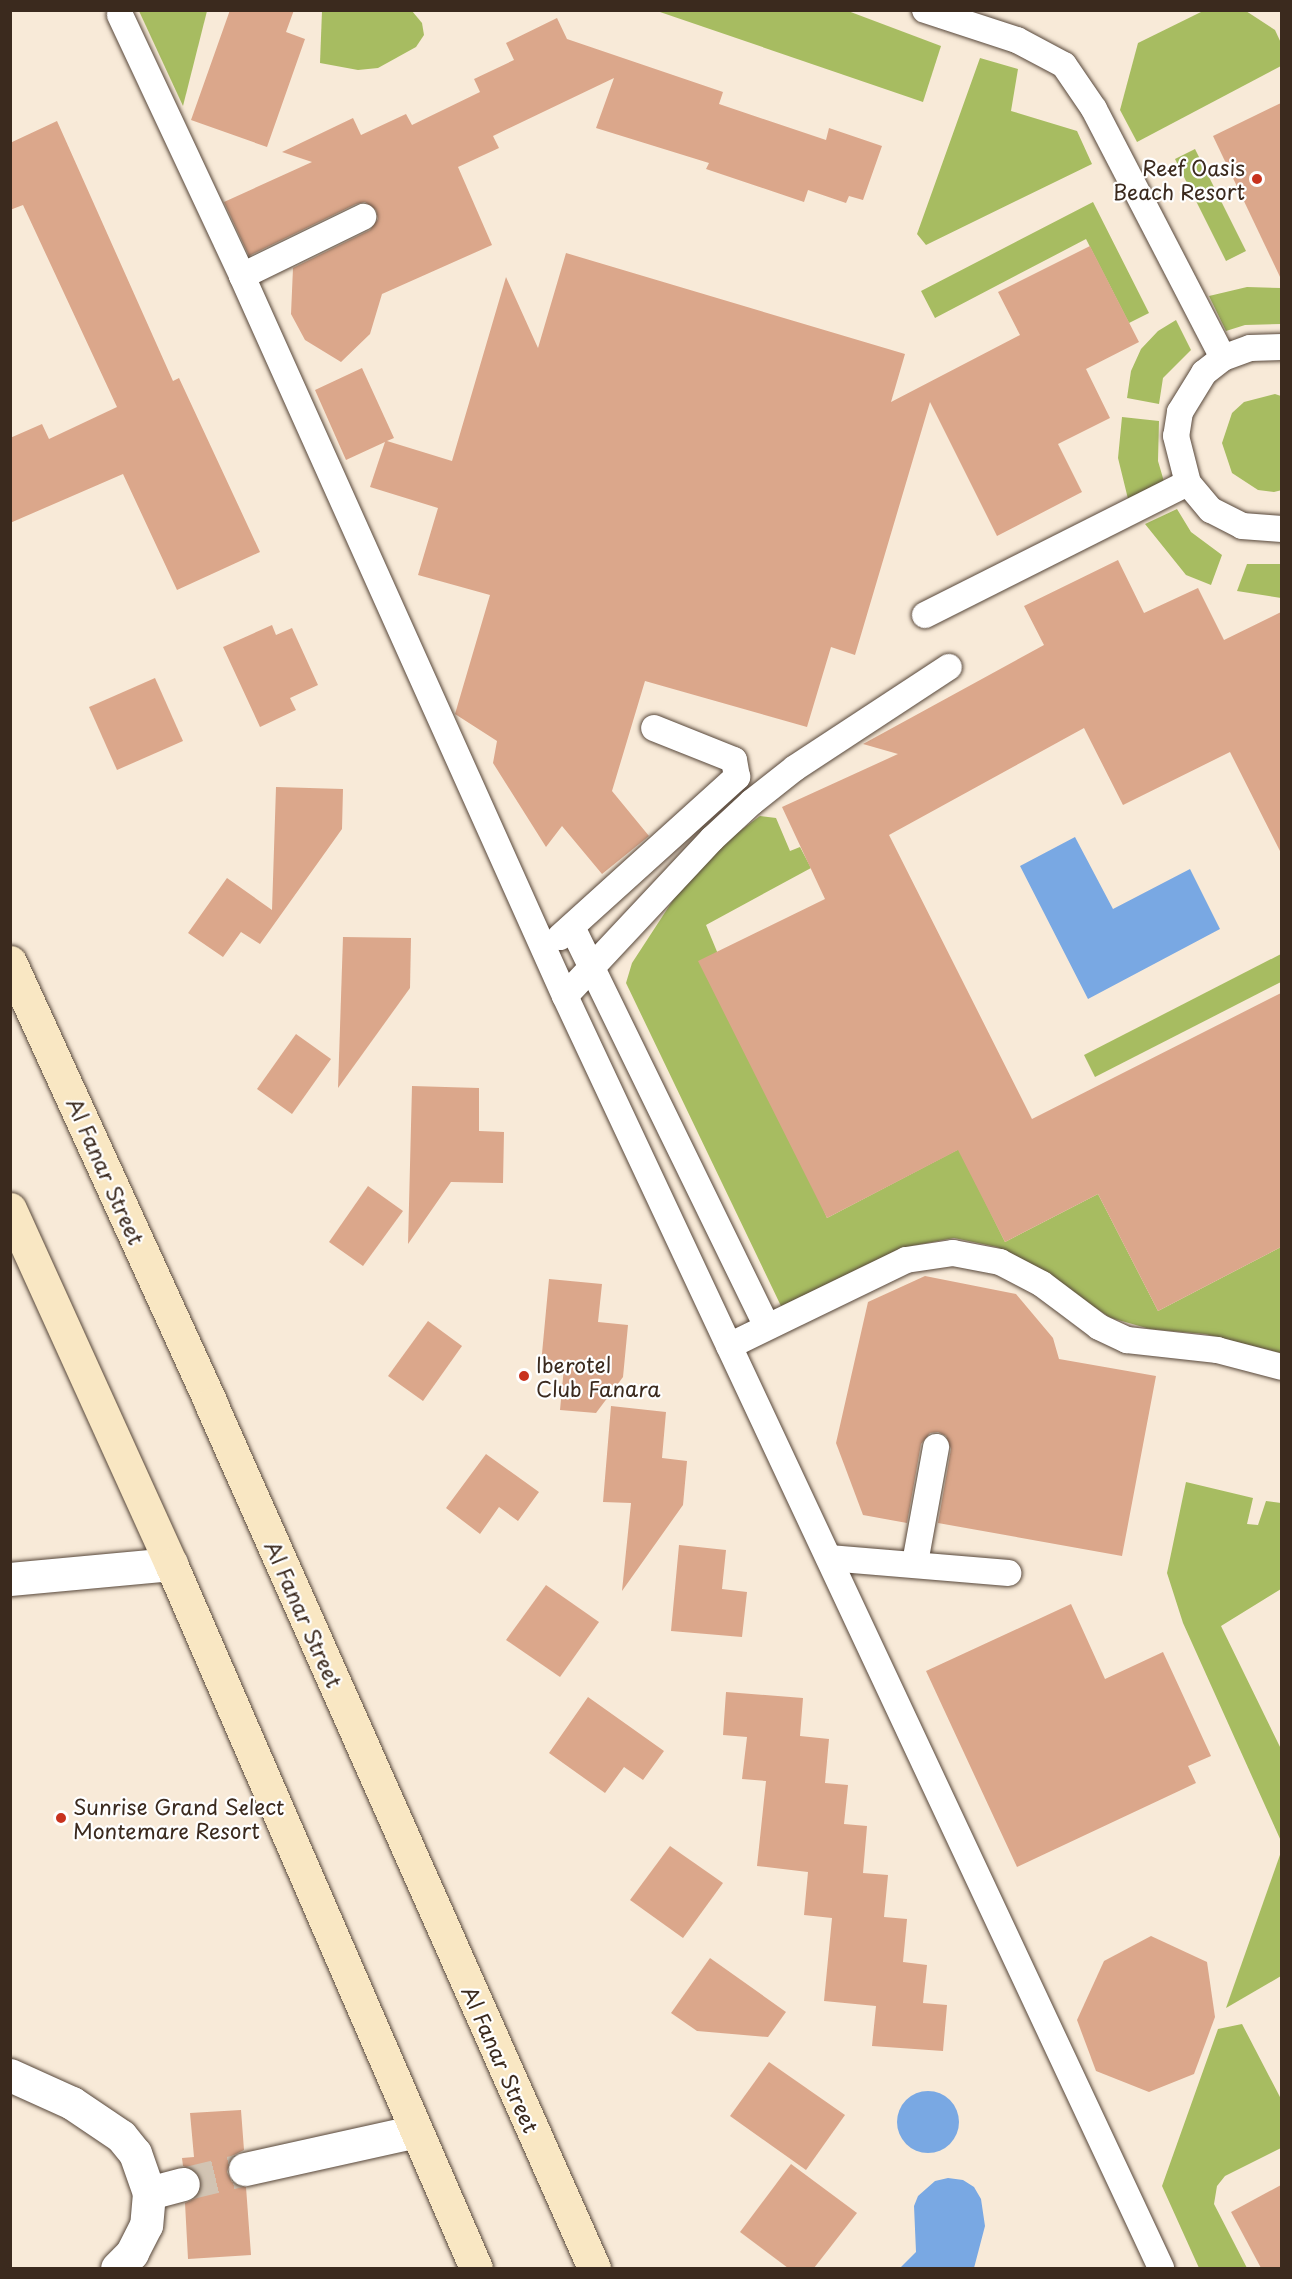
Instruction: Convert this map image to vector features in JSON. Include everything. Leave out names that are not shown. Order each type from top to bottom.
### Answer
[{"type":"main road","name":"Al Fanar Street","points":[[10,962],[212,1404],[594,2268]]},
{"type":"main road","points":[[10,1209],[171,1564],[476,2268]]},
{"type":"street","points":[[10,1579],[171,1564]]},
{"type":"street","points":[[10,2075],[72,2103],[121,2136],[145,2172],[149,2193],[146,2224],[132,2253],[117,2268]]},
{"type":"street","points":[[245,2169],[417,2131]]},
{"type":"street","points":[[149,2193],[183,2184]]},
{"type":"lane","points":[[925,10],[1017,40],[1064,65],[1094,109],[1223,358]]},
{"type":"lane","points":[[120,15],[242,276],[544,951],[1161,2268]]},
{"type":"lane","points":[[242,276],[363,217]]},
{"type":"lane","points":[[1281,347],[1250,348],[1223,358],[1190,391],[1180,412],[1176,436],[1188,483],[1211,510],[1242,526],[1281,529]]},
{"type":"lane","points":[[925,615],[1188,483]]},
{"type":"lane","points":[[565,996],[712,838],[752,802],[795,768],[949,667]]},
{"type":"lane","points":[[544,951],[738,777],[734,760],[654,728]]},
{"type":"lane","points":[[572,927],[767,1326]]},
{"type":"lane","points":[[729,1346],[906,1260],[953,1253],[1000,1262],[1042,1284],[1099,1327],[1127,1340],[1217,1350],[1281,1367]]},
{"type":"lane","points":[[915,1563],[936,1447]]},
{"type":"lane","points":[[829,1558],[915,1563],[1008,1573]]},
{"type":"green space","points":[[139,11],[207,11],[183,106]]},
{"type":"green space","points":[[322,11],[412,11],[422,23],[424,35],[416,47],[378,68],[358,70],[320,63]]},
{"type":"green space","points":[[657,11],[848,11],[941,46],[923,102]]},
{"type":"green space","points":[[1203,11],[1246,11],[1275,30],[1281,43],[1281,66],[1137,142],[1120,110],[1138,43]]},
{"type":"green space","points":[[980,58],[1018,69],[1011,111],[1077,131],[1092,164],[926,245],[917,234]]},
{"type":"green space","points":[[1195,149],[1246,251],[1226,261],[1175,159]]},
{"type":"green space","points":[[1093,202],[1149,313],[1129,323],[1086,239],[935,318],[921,291]]},
{"type":"green space","points":[[1247,287],[1281,288],[1281,324],[1245,325],[1226,331],[1209,296]]},
{"type":"green space","points":[[1176,320],[1191,350],[1163,378],[1159,404],[1127,398],[1131,371],[1141,349],[1158,331]]},
{"type":"green space","points":[[1275,394],[1281,396],[1282,490],[1274,492],[1258,490],[1232,473],[1222,443],[1232,413],[1244,402]]},
{"type":"green space","points":[[1122,417],[1159,421],[1158,461],[1165,485],[1129,503],[1118,458]]},
{"type":"green space","points":[[1177,509],[1191,532],[1222,555],[1211,585],[1186,575],[1145,524]]},
{"type":"green space","points":[[1247,564],[1281,564],[1281,598],[1237,591]]},
{"type":"green space","points":[[760,816],[776,818],[790,851],[800,847],[811,868],[706,925],[827,1218],[959,1149],[1005,1242],[1098,1194],[1158,1311],[1281,1247],[1281,1353],[1205,1334],[1150,1329],[1111,1318],[1018,1257],[997,1247],[954,1238],[911,1246],[781,1306],[626,983],[632,963],[677,894],[729,839]]},
{"type":"green space","points":[[1281,954],[1281,982],[1095,1077],[1084,1055]]},
{"type":"green space","points":[[1186,1482],[1253,1498],[1247,1524],[1258,1525],[1266,1501],[1281,1503],[1281,1589],[1221,1626],[1281,1749],[1281,1841],[1183,1623],[1167,1573]]},
{"type":"green space","points":[[1281,1852],[1281,1976],[1226,2008]]},
{"type":"green space","points":[[1242,2024],[1281,2099],[1281,2148],[1225,2176],[1217,2186],[1214,2204],[1247,2268],[1199,2268],[1162,2186],[1218,2029]]},
{"type":"water","points":[[1075,837],[1113,909],[1190,869],[1220,929],[1088,999],[1020,866]]},
{"type":"water","points":[[922,2091],[934,2091],[950,2100],[957,2110],[959,2122],[957,2134],[950,2144],[934,2153],[922,2153],[911,2148],[902,2139],[897,2128],[897,2116],[902,2105],[911,2096]]},
{"type":"water","points":[[948,2178],[963,2180],[974,2187],[981,2199],[985,2226],[974,2268],[900,2268],[916,2252],[914,2206],[918,2196],[935,2181]]},
{"type":"building","points":[[230,10],[294,10],[286,32],[305,39],[267,147],[191,120]]},
{"type":"building","points":[[557,18],[567,39],[723,92],[719,104],[826,140],[829,128],[882,146],[863,200],[849,196],[846,203],[808,190],[804,202],[706,169],[709,163],[596,128],[614,78],[493,136],[499,148],[458,167],[492,245],[382,294],[370,334],[341,362],[305,340],[291,314],[293,268],[370,230],[378,219],[376,210],[365,202],[356,204],[249,256],[224,202],[312,162],[282,152],[353,118],[361,135],[406,114],[412,125],[480,92],[474,79],[514,60],[506,43]]},
{"type":"building","name":"Reef Oasis Beach Resort","points":[[1281,103],[1281,279],[1213,136]]},
{"type":"building","points":[[57,121],[173,381],[179,378],[260,552],[177,590],[123,474],[10,523],[10,438],[42,424],[49,439],[117,407],[23,205],[10,210],[10,143]]},
{"type":"building","points":[[1090,246],[1139,342],[1086,369],[1110,418],[1058,444],[1082,492],[997,536],[930,402],[855,655],[831,647],[807,727],[645,681],[612,791],[649,836],[602,874],[562,826],[546,847],[493,763],[497,741],[455,714],[490,595],[418,575],[438,508],[370,487],[385,442],[346,460],[315,390],[362,368],[394,438],[387,441],[452,461],[506,277],[538,348],[566,253],[905,354],[891,402],[1020,335],[998,292]]},
{"type":"building","points":[[1118,560],[1144,613],[1198,588],[1224,640],[1281,612],[1281,853],[1230,752],[1123,805],[1084,728],[889,835],[1032,1119],[1281,993],[1281,1247],[1158,1311],[1098,1194],[1005,1242],[958,1150],[827,1218],[698,961],[825,899],[782,807],[898,754],[863,744],[1044,645],[1024,606]]},
{"type":"building","points":[[272,625],[276,635],[292,628],[318,685],[290,698],[296,710],[260,727],[223,647]]},
{"type":"building","points":[[155,678],[183,741],[117,770],[89,707]]},
{"type":"building","points":[[276,787],[343,789],[342,829],[260,944],[241,932],[223,957],[188,933],[227,878],[272,910]]},
{"type":"building","points":[[343,937],[411,938],[410,988],[338,1088]]},
{"type":"building","points":[[296,1034],[331,1059],[292,1114],[257,1089]]},
{"type":"building","points":[[412,1086],[479,1088],[479,1131],[504,1132],[503,1183],[451,1182],[408,1244]]},
{"type":"building","points":[[368,1186],[403,1211],[363,1266],[329,1242]]},
{"type":"building","points":[[925,1276],[1016,1294],[1053,1338],[1059,1359],[1156,1376],[1122,1556],[938,1523],[951,1449],[946,1436],[938,1432],[930,1433],[921,1444],[907,1523],[863,1515],[836,1443],[868,1302]]},
{"type":"building","points":[[549,1279],[602,1284],[598,1322],[628,1325],[623,1377],[596,1413],[560,1410],[564,1367],[541,1364]]},
{"type":"building","points":[[428,1321],[462,1346],[423,1401],[388,1376]]},
{"type":"building","points":[[611,1406],[666,1412],[662,1458],[687,1461],[683,1505],[622,1591],[631,1503],[603,1502]]},
{"type":"building","points":[[486,1454],[539,1492],[518,1521],[499,1507],[480,1534],[446,1508]]},
{"type":"building","points":[[679,1545],[726,1550],[722,1589],[747,1592],[742,1637],[671,1631]]},
{"type":"building","points":[[546,1585],[599,1622],[560,1677],[506,1640]]},
{"type":"building","points":[[1071,1604],[1105,1679],[1163,1652],[1211,1756],[1188,1766],[1196,1783],[1017,1867],[926,1671]]},
{"type":"building","points":[[726,1692],[803,1698],[800,1736],[829,1739],[825,1783],[848,1785],[844,1824],[867,1826],[863,1873],[888,1875],[884,1917],[907,1919],[903,1962],[927,1965],[923,2003],[947,2005],[943,2051],[872,2046],[876,2006],[824,2001],[832,1918],[804,1915],[808,1872],[757,1866],[766,1781],[742,1779],[747,1737],[723,1735]]},
{"type":"building","points":[[588,1697],[664,1751],[643,1780],[624,1767],[605,1793],[549,1753]]},
{"type":"building","points":[[670,1846],[723,1883],[683,1938],[630,1900]]},
{"type":"building","points":[[1151,1936],[1207,1962],[1215,2017],[1194,2074],[1149,2092],[1096,2071],[1077,2020],[1104,1961]]},
{"type":"building","points":[[710,1958],[786,2012],[768,2037],[697,2031],[671,2013]]},
{"type":"building","points":[[769,2062],[845,2115],[806,2170],[730,2116]]},
{"type":"building","points":[[241,2110],[244,2150],[232,2156],[227,2172],[232,2182],[246,2187],[251,2255],[188,2259],[185,2203],[196,2198],[201,2188],[197,2171],[183,2166],[182,2158],[194,2157],[190,2113]]},
{"type":"building","points":[[791,2164],[857,2213],[814,2268],[788,2268],[740,2232]]},
{"type":"building","points":[[1281,2185],[1281,2268],[1261,2268],[1231,2212]]},
{"type":"tunnel","points":[[183,2184],[245,2169]]},
{"type":"place","name":"Reef Oasis Beach Resort","points":[[1257,179]]},
{"type":"place","name":"Iberotel Club Fanara","points":[[524,1376]]},
{"type":"place","name":"Sunrise Grand Select Montemare Resort","points":[[61,1818]]}]
